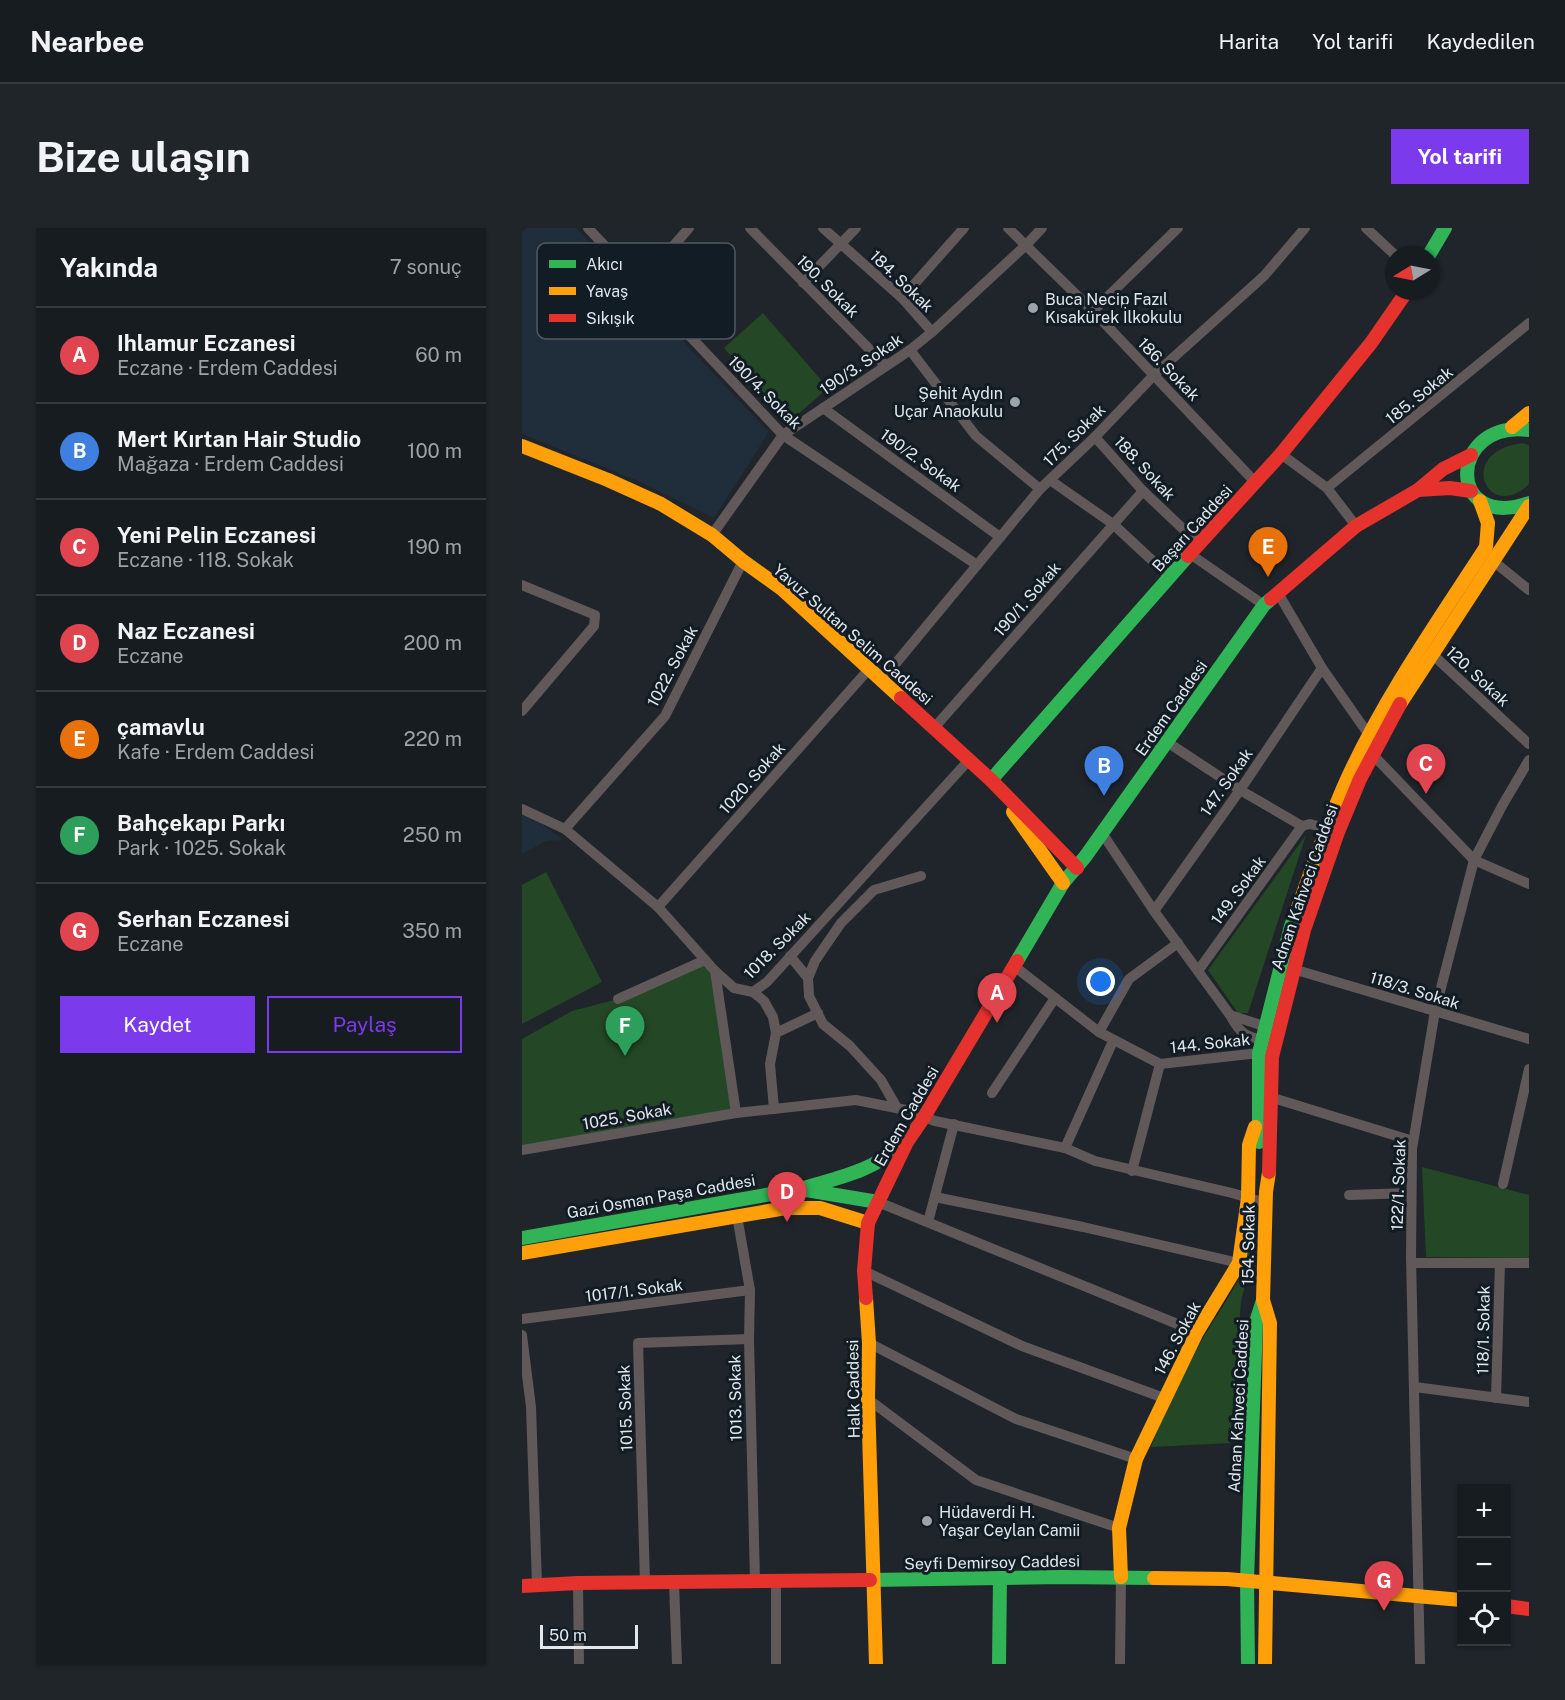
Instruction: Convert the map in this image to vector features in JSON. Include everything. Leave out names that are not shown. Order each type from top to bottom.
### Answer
[{"type":"main road","points":[[1434,246],[1445,228]]},
{"type":"main road","name":"Başarı Caddesi","points":[[991,780],[1281,454],[1371,344],[1401,300]]},
{"type":"main road","points":[[1512,427],[1529,413]]},
{"type":"main road","points":[[1512,427],[1529,430]]},
{"type":"main road","name":"Erdem Caddesi","points":[[878,1202],[907,1142],[1063,883],[1077,868],[1264,605],[1356,526],[1418,490],[1443,469],[1471,455],[1486,439],[1500,430],[1512,427]]},
{"type":"main road","name":"Yavuz Sultan Selim Caddesi","points":[[522,446],[662,504],[712,535],[782,589],[882,680],[991,780],[1077,868]]},
{"type":"main road","name":"Adnan Kahveci Caddesi","points":[[1266,1197],[1260,1180],[1259,1114],[1268,1039],[1292,926],[1326,828],[1349,774],[1388,700],[1486,547],[1489,531],[1487,515],[1467,479],[1471,455]]},
{"type":"main road","points":[[1418,490],[1450,488],[1475,496],[1492,507],[1506,510],[1529,504]]},
{"type":"main road","name":"Adnan Kahveci Caddesi","points":[[1266,1197],[1269,1181],[1272,1057],[1268,1039],[1338,832],[1360,779],[1399,706],[1529,504]]},
{"type":"main road","name":"Yavuz Sultan Selim Caddesi","points":[[991,780],[1063,883]]},
{"type":"main road","name":"146. Sokak","points":[[1121,1577],[1119,1528],[1136,1460],[1197,1332],[1239,1263],[1248,1198],[1249,1144],[1259,1114]]},
{"type":"main road","points":[[800,1189],[863,1171],[881,1162],[907,1142]]},
{"type":"main road","name":"Gazi Osman Paşa Caddesi","points":[[522,1238],[800,1189],[878,1202]]},
{"type":"main road","name":"154. Sokak","points":[[1263,1300],[1266,1197]]},
{"type":"main road","name":"Halk Caddesi","points":[[876,1664],[868,1399],[869,1343],[864,1271],[868,1223],[878,1202]]},
{"type":"main road","name":"Gazi Osman Paşa Caddesi","points":[[522,1253],[786,1208],[820,1208],[868,1223]]},
{"type":"main road","name":"Adnan Kahveci Caddesi","points":[[1248,1664],[1247,1580],[1256,1322],[1263,1300]]},
{"type":"main road","name":"Adnan Kahveci Caddesi","points":[[1263,1300],[1270,1323],[1265,1664]]},
{"type":"main road","name":"Seyfi Demirsoy Caddesi","points":[[522,1586],[776,1580],[1121,1577],[1265,1581],[1457,1600]]},
{"type":"main road","points":[[999,1664],[1000,1578]]},
{"type":"main road","points":[[1511,1607],[1529,1609]]},
{"type":"street","name":"190/4. Sokak","points":[[588,228],[602,243]]},
{"type":"street","points":[[675,243],[688,228]]},
{"type":"street","name":"190. Sokak","points":[[750,228],[886,366]]},
{"type":"street","name":"184. Sokak","points":[[824,228],[902,298],[932,332]]},
{"type":"street","points":[[803,283],[856,228]]},
{"type":"street","points":[[902,298],[964,228]]},
{"type":"street","name":"186. Sokak","points":[[1008,228],[1093,311],[1256,483]]},
{"type":"street","name":"190/3. Sokak","points":[[712,535],[783,435],[910,350],[1042,228]]},
{"type":"street","points":[[1093,311],[1178,228]]},
{"type":"street","name":"175. Sokak","points":[[882,680],[1040,489],[1095,437],[1154,375],[1264,276],[1305,228]]},
{"type":"street","points":[[1366,228],[1385,246]]},
{"type":"street","name":"185. Sokak","points":[[1327,488],[1529,323]]},
{"type":"street","name":"190/4. Sokak","points":[[693,339],[783,435],[977,565]]},
{"type":"street","points":[[910,350],[976,436],[1040,489]]},
{"type":"street","name":"190/2. Sokak","points":[[823,408],[1000,537]]},
{"type":"street","name":"188. Sokak","points":[[1095,437],[1195,549],[1264,605]]},
{"type":"street","points":[[1281,454],[1327,488],[1356,526]]},
{"type":"street","points":[[1050,480],[1113,524],[1170,577]]},
{"type":"street","name":"190/1. Sokak","points":[[934,728],[1143,491]]},
{"type":"street","points":[[1492,560],[1529,590]]},
{"type":"street","name":"1022. Sokak","points":[[565,829],[665,716],[743,561]]},
{"type":"street","points":[[522,585],[595,615],[596,621],[522,711]]},
{"type":"street","points":[[1278,593],[1322,668],[1369,735],[1374,756],[1474,860],[1529,884]]},
{"type":"street","name":"120. Sokak","points":[[1432,654],[1529,744]]},
{"type":"street","name":"147. Sokak","points":[[1154,911],[1240,790],[1322,668]]},
{"type":"street","name":"1020. Sokak","points":[[657,908],[869,669]]},
{"type":"street","points":[[1167,742],[1240,790],[1302,826],[1310,824],[1326,828]]},
{"type":"street","name":"1018. Sokak","points":[[522,809],[565,829],[657,908],[715,971],[734,988],[753,992],[767,981],[969,760]]},
{"type":"street","name":"122/1. Sokak","points":[[1420,1664],[1411,1193],[1413,1141],[1435,1011],[1474,860],[1529,760]]},
{"type":"street","name":"149. Sokak","points":[[1198,971],[1302,826]]},
{"type":"street","points":[[1102,833],[1154,911],[1230,1015],[1268,1039]]},
{"type":"street","points":[[897,1108],[880,1080],[850,1046],[823,1024],[809,996],[808,978],[815,961],[841,923],[873,890],[921,876]]},
{"type":"street","points":[[1099,1032],[1129,979],[1178,943]]},
{"type":"street","points":[[790,956],[808,978]]},
{"type":"street","points":[[618,999],[705,960]]},
{"type":"street","name":"144. Sokak","points":[[1014,966],[1099,1032],[1160,1064],[1268,1039]]},
{"type":"street","name":"118/3. Sokak","points":[[1293,969],[1529,1039]]},
{"type":"street","points":[[715,971],[736,1113]]},
{"type":"street","points":[[753,992],[764,1001],[773,1017],[776,1033],[770,1064],[774,1109]]},
{"type":"street","points":[[992,1093],[1055,998]]},
{"type":"street","points":[[776,1033],[818,1013]]},
{"type":"street","points":[[1065,1148],[1113,1041]]},
{"type":"street","points":[[1132,1171],[1160,1064]]},
{"type":"street","points":[[1503,1184],[1529,1069]]},
{"type":"street","points":[[1270,1097],[1413,1141]]},
{"type":"street","name":"1025. Sokak","points":[[522,1150],[736,1113],[856,1100],[1065,1148],[1095,1161],[1132,1171],[1248,1198],[1266,1197]]},
{"type":"street","points":[[928,1222],[954,1124]]},
{"type":"street","points":[[1349,1195],[1411,1193]]},
{"type":"street","points":[[935,1197],[1083,1227],[1239,1263]]},
{"type":"street","points":[[878,1202],[1197,1332]]},
{"type":"street","name":"1013. Sokak","points":[[737,1216],[750,1290],[749,1339],[755,1581]]},
{"type":"street","points":[[1412,1263],[1529,1263]]},
{"type":"street","name":"118/1. Sokak","points":[[1496,1398],[1500,1263]]},
{"type":"street","points":[[864,1271],[1022,1346],[1164,1398]]},
{"type":"street","name":"1017/1. Sokak","points":[[522,1319],[750,1290]]},
{"type":"street","points":[[522,1335],[531,1407],[537,1585]]},
{"type":"street","name":"1015. Sokak","points":[[645,1582],[638,1343],[749,1339]]},
{"type":"street","points":[[869,1343],[1016,1419],[1136,1460]]},
{"type":"street","points":[[1415,1387],[1529,1402]]},
{"type":"street","points":[[868,1399],[976,1480],[1119,1528]]},
{"type":"street","points":[[1120,1664],[1121,1577]]},
{"type":"street","points":[[776,1580],[776,1664]]},
{"type":"street","points":[[578,1583],[579,1664]]},
{"type":"street","points":[[674,1583],[677,1664]]},
{"type":"shaded area","points":[[526,228],[576,228],[590,243],[537,243],[537,339],[681,339],[769,432],[714,518],[638,481],[522,434],[522,233]]},
{"type":"shaded area","points":[[522,815],[540,823],[563,840],[547,841],[522,854]]},
{"type":"green space","points":[[763,313],[828,388],[789,422],[724,348]]},
{"type":"green space","points":[[1522,443],[1529,445],[1529,484],[1515,494],[1502,496],[1491,491],[1485,482],[1484,471],[1488,459],[1501,449]]},
{"type":"green space","points":[[1306,835],[1248,1013],[1238,1013],[1208,970]]},
{"type":"green space","points":[[546,872],[602,982],[522,1024],[522,885]]},
{"type":"green space","points":[[705,960],[715,971],[736,1113],[522,1150],[522,1039],[572,1011],[618,999]]},
{"type":"green space","points":[[1422,1167],[1529,1195],[1529,1258],[1426,1257]]},
{"type":"green space","points":[[1252,1221],[1255,1228],[1253,1254],[1241,1301],[1230,1443],[1151,1447],[1188,1365],[1243,1271],[1247,1228],[1249,1222]]},
{"type":"traffic: fast","points":[[1434,246],[1445,228]]},
{"type":"traffic: fast","points":[[1529,430],[1502,431],[1483,441],[1471,456],[1467,473],[1471,490],[1482,502],[1502,508],[1529,503]]},
{"type":"traffic: fast","points":[[991,780],[1188,556]]},
{"type":"traffic: fast","points":[[1017,961],[1063,883],[1085,857],[1264,605],[1271,599]]},
{"type":"traffic: fast","points":[[1259,1142],[1259,1053],[1291,926],[1298,908]]},
{"type":"traffic: fast","points":[[804,1188],[867,1168],[902,1146]]},
{"type":"traffic: fast","points":[[522,1238],[800,1189],[878,1202]]},
{"type":"traffic: fast","points":[[1248,1664],[1247,1580],[1256,1322],[1263,1300]]},
{"type":"traffic: fast","points":[[999,1664],[1000,1578]]},
{"type":"traffic: fast","points":[[870,1580],[1154,1578]]},
{"type":"traffic: slow","points":[[1512,427],[1529,413]]},
{"type":"traffic: slow","points":[[522,446],[661,504],[712,535],[782,589],[901,698]]},
{"type":"traffic: slow","points":[[1298,908],[1335,808],[1379,716],[1486,547],[1488,523],[1480,501]]},
{"type":"traffic: slow","points":[[1400,704],[1529,506]]},
{"type":"traffic: slow","points":[[1013,812],[1063,883]]},
{"type":"traffic: slow","points":[[1121,1577],[1119,1528],[1136,1459],[1197,1332],[1239,1263],[1248,1198],[1249,1145],[1255,1127]]},
{"type":"traffic: slow","points":[[1265,1664],[1270,1323],[1263,1300],[1266,1192],[1269,1172]]},
{"type":"traffic: slow","points":[[522,1253],[786,1208],[820,1208],[868,1223]]},
{"type":"traffic: slow","points":[[866,1298],[876,1664]]},
{"type":"traffic: slow","points":[[1154,1578],[1227,1579],[1457,1600]]},
{"type":"traffic: jam","points":[[1188,556],[1281,454],[1371,343],[1401,300]]},
{"type":"traffic: jam","points":[[1271,599],[1356,526],[1418,490],[1443,469],[1471,455]]},
{"type":"traffic: jam","points":[[1418,490],[1450,488],[1471,491]]},
{"type":"traffic: jam","points":[[901,698],[991,780],[1077,868]]},
{"type":"traffic: jam","points":[[1269,1172],[1272,1057],[1304,930],[1338,832],[1360,779],[1400,704]]},
{"type":"traffic: jam","points":[[866,1298],[864,1271],[868,1223],[907,1142],[1017,961]]},
{"type":"traffic: jam","points":[[522,1586],[578,1583],[870,1580]]},
{"type":"traffic: jam","points":[[1511,1607],[1529,1609]]},
{"type":"place","name":"Buca Necip Fazıl Kısakürek İlkokulu","points":[[1033,308]]},
{"type":"place","name":"Şehit Aydın Uçar Anaokulu","points":[[1015,402]]},
{"type":"place","name":"çamavlu","points":[[1268,577]]},
{"type":"place","name":"Yeni Pelin Eczanesi","points":[[1426,794]]},
{"type":"place","name":"Mert Kırtan Hair Studio","points":[[1104,796]]},
{"type":"place","name":"Ihlamur Eczanesi","points":[[997,1023]]},
{"type":"place","name":"Bahçekapı Parkı","points":[[625,1056]]},
{"type":"place","name":"Naz Eczanesi","points":[[787,1222]]},
{"type":"place","name":"Hüdaverdi H. Yaşar Ceylan Camii","points":[[927,1521]]},
{"type":"place","name":"Serhan Eczanesi","points":[[1384,1611]]}]
